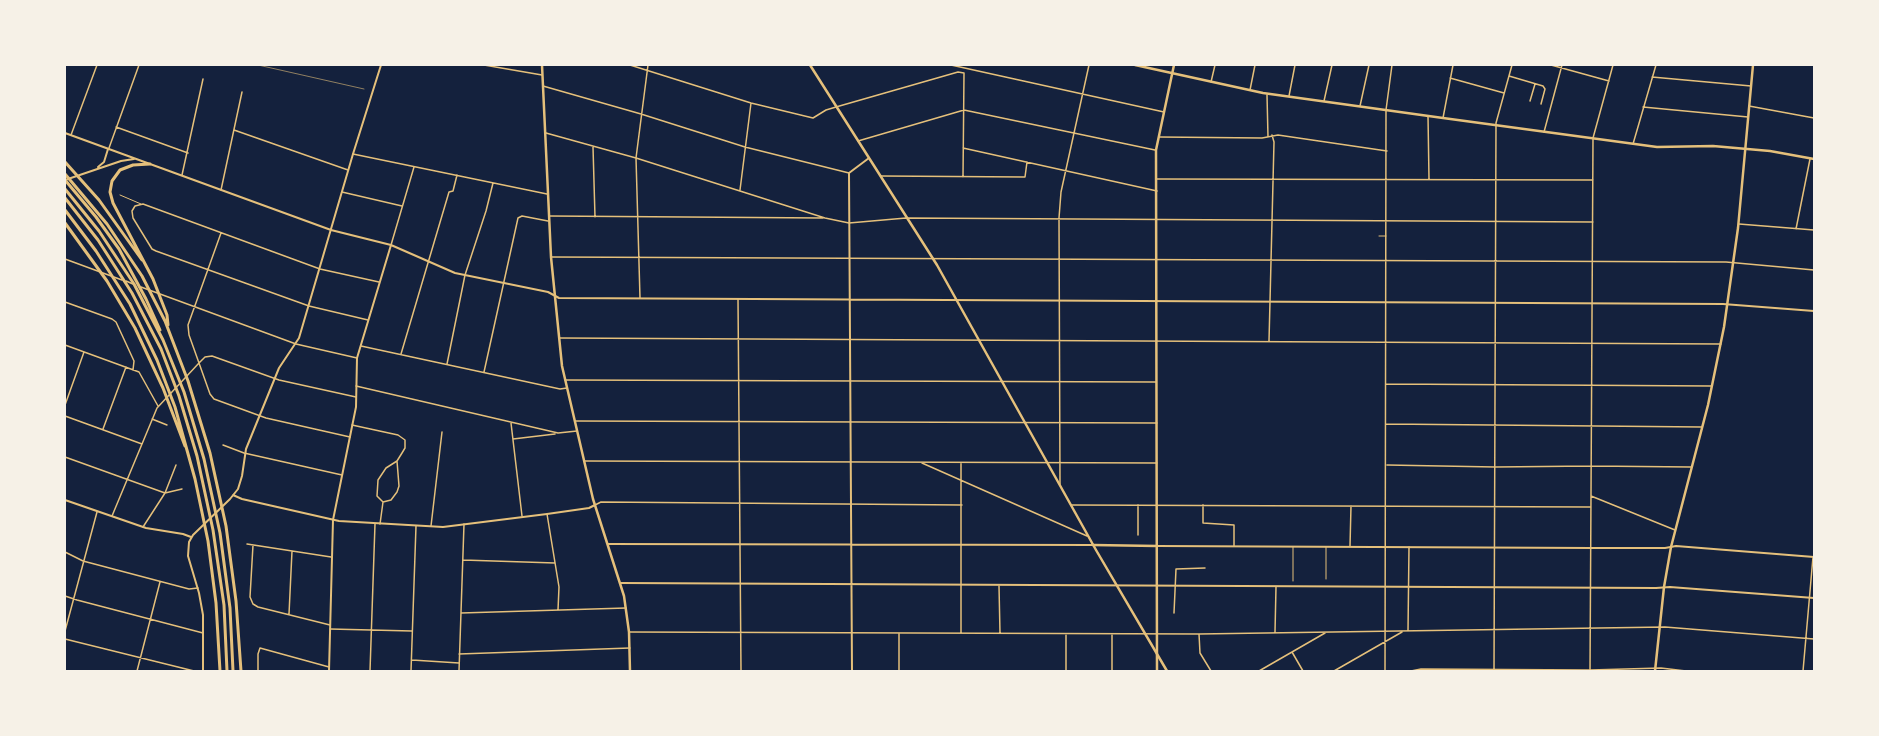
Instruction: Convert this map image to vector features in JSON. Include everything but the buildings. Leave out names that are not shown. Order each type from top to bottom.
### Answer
[{"type":"highway","points":[[65,162],[99,200],[120,227],[153,279]]},
{"type":"highway","points":[[150,164],[133,164],[120,170],[113,178],[110,192],[113,203],[153,279],[167,315],[169,331]]},
{"type":"highway","points":[[65,174],[99,214],[129,254],[154,298],[169,331],[196,404],[212,459],[223,508],[235,588],[241,671]]},
{"type":"highway","points":[[65,180],[103,226],[126,261],[151,309],[173,363],[198,435],[216,514],[227,583],[233,671]]},
{"type":"highway","points":[[65,189],[99,231],[127,273],[152,317],[173,363]]},
{"type":"highway","points":[[65,198],[102,245],[132,293],[158,343],[179,396],[197,456],[214,536],[223,598],[227,671]]},
{"type":"highway","points":[[65,210],[110,271],[141,326],[167,384],[192,465],[201,504],[217,616],[220,671]]},
{"type":"highway","points":[[65,223],[103,276],[135,328],[163,388],[192,465]]},
{"type":"main road","points":[[542,65],[550,257],[565,380],[595,505],[621,583],[629,632],[630,671]]},
{"type":"main road","points":[[810,65],[933,258],[1093,545],[1167,671]]},
{"type":"main road","points":[[1137,65],[1267,93],[1428,116],[1661,148],[1706,145],[1745,148],[1814,159]]},
{"type":"main road","points":[[1157,671],[1156,586],[1158,382],[1156,150],[1174,65]]},
{"type":"main road","points":[[1655,670],[1664,587],[1671,547],[1712,386],[1721,344],[1734,264],[1739,224],[1752,65]]},
{"type":"main road","points":[[1093,545],[1157,546]]},
{"type":"street","points":[[70,135],[97,65]]},
{"type":"street","points":[[94,170],[104,162],[139,65]]},
{"type":"street","points":[[203,671],[202,609],[198,588],[188,556],[190,537],[230,499],[241,480],[244,453],[274,378],[282,362],[296,344],[309,306],[348,170],[381,65]]},
{"type":"street","points":[[484,65],[542,75]]},
{"type":"street","points":[[630,65],[751,103],[813,118],[826,110],[836,107],[958,72],[964,73],[963,177]]},
{"type":"street","points":[[640,298],[636,158],[648,65]]},
{"type":"street","points":[[951,65],[1164,112]]},
{"type":"street","points":[[1060,484],[1059,259],[1061,192],[1089,65]]},
{"type":"street","points":[[1211,82],[1215,65]]},
{"type":"street","points":[[1250,90],[1255,65]]},
{"type":"street","points":[[1288,96],[1295,65]]},
{"type":"street","points":[[1324,101],[1332,65]]},
{"type":"street","points":[[1360,106],[1369,65]]},
{"type":"street","points":[[1385,671],[1387,342],[1386,110],[1392,65]]},
{"type":"street","points":[[1443,118],[1453,65]]},
{"type":"street","points":[[1494,670],[1496,125],[1512,65]]},
{"type":"street","points":[[1551,65],[1608,81]]},
{"type":"street","points":[[1544,132],[1562,65]]},
{"type":"street","points":[[1590,671],[1593,138],[1613,65]]},
{"type":"street","points":[[1633,144],[1656,65]]},
{"type":"street","points":[[1509,76],[1543,86],[1544,89],[1541,104]]},
{"type":"street","points":[[1652,77],[1751,86]]},
{"type":"street","points":[[1450,78],[1504,93]]},
{"type":"street","points":[[182,175],[203,79]]},
{"type":"street","points":[[1530,101],[1535,84]]},
{"type":"street","points":[[543,86],[641,114],[745,147],[849,173]]},
{"type":"street","points":[[221,190],[242,92]]},
{"type":"street","points":[[1267,93],[1268,137]]},
{"type":"street","points":[[740,191],[751,103]]},
{"type":"street","points":[[1749,106],[1814,118]]},
{"type":"street","points":[[1643,107],[1748,117]]},
{"type":"street","points":[[858,142],[964,110],[1156,150]]},
{"type":"street","points":[[1428,116],[1429,179]]},
{"type":"street","points":[[116,128],[188,153]]},
{"type":"street","points":[[234,130],[348,170]]},
{"type":"street","points":[[544,132],[636,158],[825,218],[849,223],[907,218],[1592,222]]},
{"type":"street","points":[[65,133],[331,230],[390,245],[428,262],[465,275],[548,292],[559,298],[1727,304],[1814,311]]},
{"type":"street","points":[[1269,342],[1273,179],[1272,135]]},
{"type":"street","points":[[1159,137],[1268,137],[1278,135],[1386,151]]},
{"type":"street","points":[[593,146],[595,217]]},
{"type":"street","points":[[964,148],[1157,191]]},
{"type":"street","points":[[353,154],[547,194]]},
{"type":"street","points":[[849,173],[869,158]]},
{"type":"street","points":[[1796,229],[1810,158]]},
{"type":"street","points":[[65,180],[122,160],[140,160]]},
{"type":"street","points":[[881,176],[1025,177],[1027,162]]},
{"type":"street","points":[[329,671],[333,520],[352,425],[356,397],[357,358],[414,166]]},
{"type":"street","points":[[849,173],[852,671]]},
{"type":"street","points":[[401,354],[447,198],[449,192],[453,191],[457,175]]},
{"type":"street","points":[[1157,179],[1593,180]]},
{"type":"street","points":[[447,364],[465,275],[486,211],[493,183]]},
{"type":"street","points":[[342,192],[402,206]]},
{"type":"street","points":[[368,320],[309,306],[152,249],[133,218],[133,209],[135,206],[142,204],[320,269],[379,282]]},
{"type":"street","points":[[484,372],[518,218],[522,216],[548,221]]},
{"type":"street","points":[[548,216],[825,218]]},
{"type":"street","points":[[1739,224],[1814,230]]},
{"type":"street","points":[[221,233],[194,306],[188,330],[213,398],[259,416],[350,437]]},
{"type":"street","points":[[550,257],[1496,261],[1734,264],[1814,270]]},
{"type":"street","points":[[65,259],[296,344],[357,358]]},
{"type":"street","points":[[738,299],[741,671]]},
{"type":"street","points":[[65,302],[115,321],[133,360],[133,370]]},
{"type":"street","points":[[559,338],[1721,344]]},
{"type":"street","points":[[65,345],[141,374],[158,406]]},
{"type":"street","points":[[360,346],[560,389],[567,388]]},
{"type":"street","points":[[65,405],[84,352]]},
{"type":"street","points":[[112,516],[158,406],[205,357],[212,356],[274,378],[356,397]]},
{"type":"street","points":[[103,429],[126,367]]},
{"type":"street","points":[[565,380],[1158,382]]},
{"type":"street","points":[[1386,384],[1592,384],[1712,386]]},
{"type":"street","points":[[356,386],[558,434]]},
{"type":"street","points":[[65,416],[142,444]]},
{"type":"street","points":[[152,419],[167,425]]},
{"type":"street","points":[[574,421],[1157,423]]},
{"type":"street","points":[[511,423],[522,516]]},
{"type":"street","points":[[1386,424],[1702,427]]},
{"type":"street","points":[[352,425],[402,437],[405,440],[405,448],[397,461],[386,468],[378,480],[377,496],[383,502]]},
{"type":"street","points":[[513,440],[577,431]]},
{"type":"street","points":[[431,526],[442,432]]},
{"type":"street","points":[[223,445],[244,453],[342,475]]},
{"type":"street","points":[[65,457],[165,493],[182,489]]},
{"type":"street","points":[[383,502],[391,500],[397,492],[399,486],[397,461]]},
{"type":"street","points":[[584,461],[1157,464]]},
{"type":"street","points":[[921,463],[1089,537]]},
{"type":"street","points":[[961,463],[962,633]]},
{"type":"street","points":[[143,527],[165,493],[176,465]]},
{"type":"street","points":[[1386,465],[1495,467],[1691,467]]},
{"type":"street","points":[[233,495],[242,499],[333,520],[416,526],[464,524],[547,514],[590,508],[601,502],[962,504]]},
{"type":"street","points":[[1591,496],[1675,530]]},
{"type":"street","points":[[65,500],[143,527],[182,534],[190,537]]},
{"type":"street","points":[[380,524],[383,502]]},
{"type":"street","points":[[1071,505],[1591,507]]},
{"type":"street","points":[[1138,505],[1138,535]]},
{"type":"street","points":[[1203,505],[1203,523],[1206,525],[1234,525],[1234,546]]},
{"type":"street","points":[[1350,546],[1351,506]]},
{"type":"street","points":[[65,632],[97,511]]},
{"type":"street","points":[[547,514],[559,587],[558,610]]},
{"type":"street","points":[[370,671],[375,524]]},
{"type":"street","points":[[459,671],[464,524]]},
{"type":"street","points":[[411,671],[416,526]]},
{"type":"street","points":[[248,544],[331,557]]},
{"type":"street","points":[[608,544],[1093,545]]},
{"type":"street","points":[[253,545],[250,597],[255,606],[330,625]]},
{"type":"street","points":[[1157,546],[1671,547],[1813,557],[1803,671]]},
{"type":"street","points":[[1408,631],[1409,547]]},
{"type":"street","points":[[289,614],[292,551]]},
{"type":"street","points":[[65,552],[83,561],[160,582],[189,589],[198,588]]},
{"type":"street","points":[[463,560],[555,563]]},
{"type":"street","points":[[1174,614],[1177,568],[1205,568]]},
{"type":"street","points":[[137,671],[160,582]]},
{"type":"street","points":[[621,583],[1176,587],[1664,587],[1814,598]]},
{"type":"street","points":[[1000,586],[1000,633]]},
{"type":"street","points":[[1275,632],[1276,587]]},
{"type":"street","points":[[65,596],[203,633]]},
{"type":"street","points":[[461,612],[626,608]]},
{"type":"street","points":[[629,632],[1199,634],[1659,628],[1814,639]]},
{"type":"street","points":[[330,629],[412,632]]},
{"type":"street","points":[[1334,671],[1403,631]]},
{"type":"street","points":[[1259,671],[1326,632]]},
{"type":"street","points":[[899,633],[899,671]]},
{"type":"street","points":[[1066,634],[1066,671]]},
{"type":"street","points":[[1112,634],[1112,671]]},
{"type":"street","points":[[1199,634],[1200,654],[1211,671]]},
{"type":"street","points":[[65,638],[194,671]]},
{"type":"street","points":[[460,654],[630,648]]},
{"type":"street","points":[[258,671],[259,649],[329,667]]},
{"type":"street","points":[[1292,652],[1303,671]]},
{"type":"street","points":[[412,660],[459,662]]},
{"type":"street","points":[[1411,671],[1421,669],[1686,671]]},
{"type":"lane","points":[[120,194],[142,204]]},
{"type":"lane","points":[[1379,236],[1386,236]]},
{"type":"lane","points":[[1293,546],[1293,581]]},
{"type":"lane","points":[[1326,546],[1326,579]]},
{"type":"railway","points":[[258,65],[364,89]]}]
